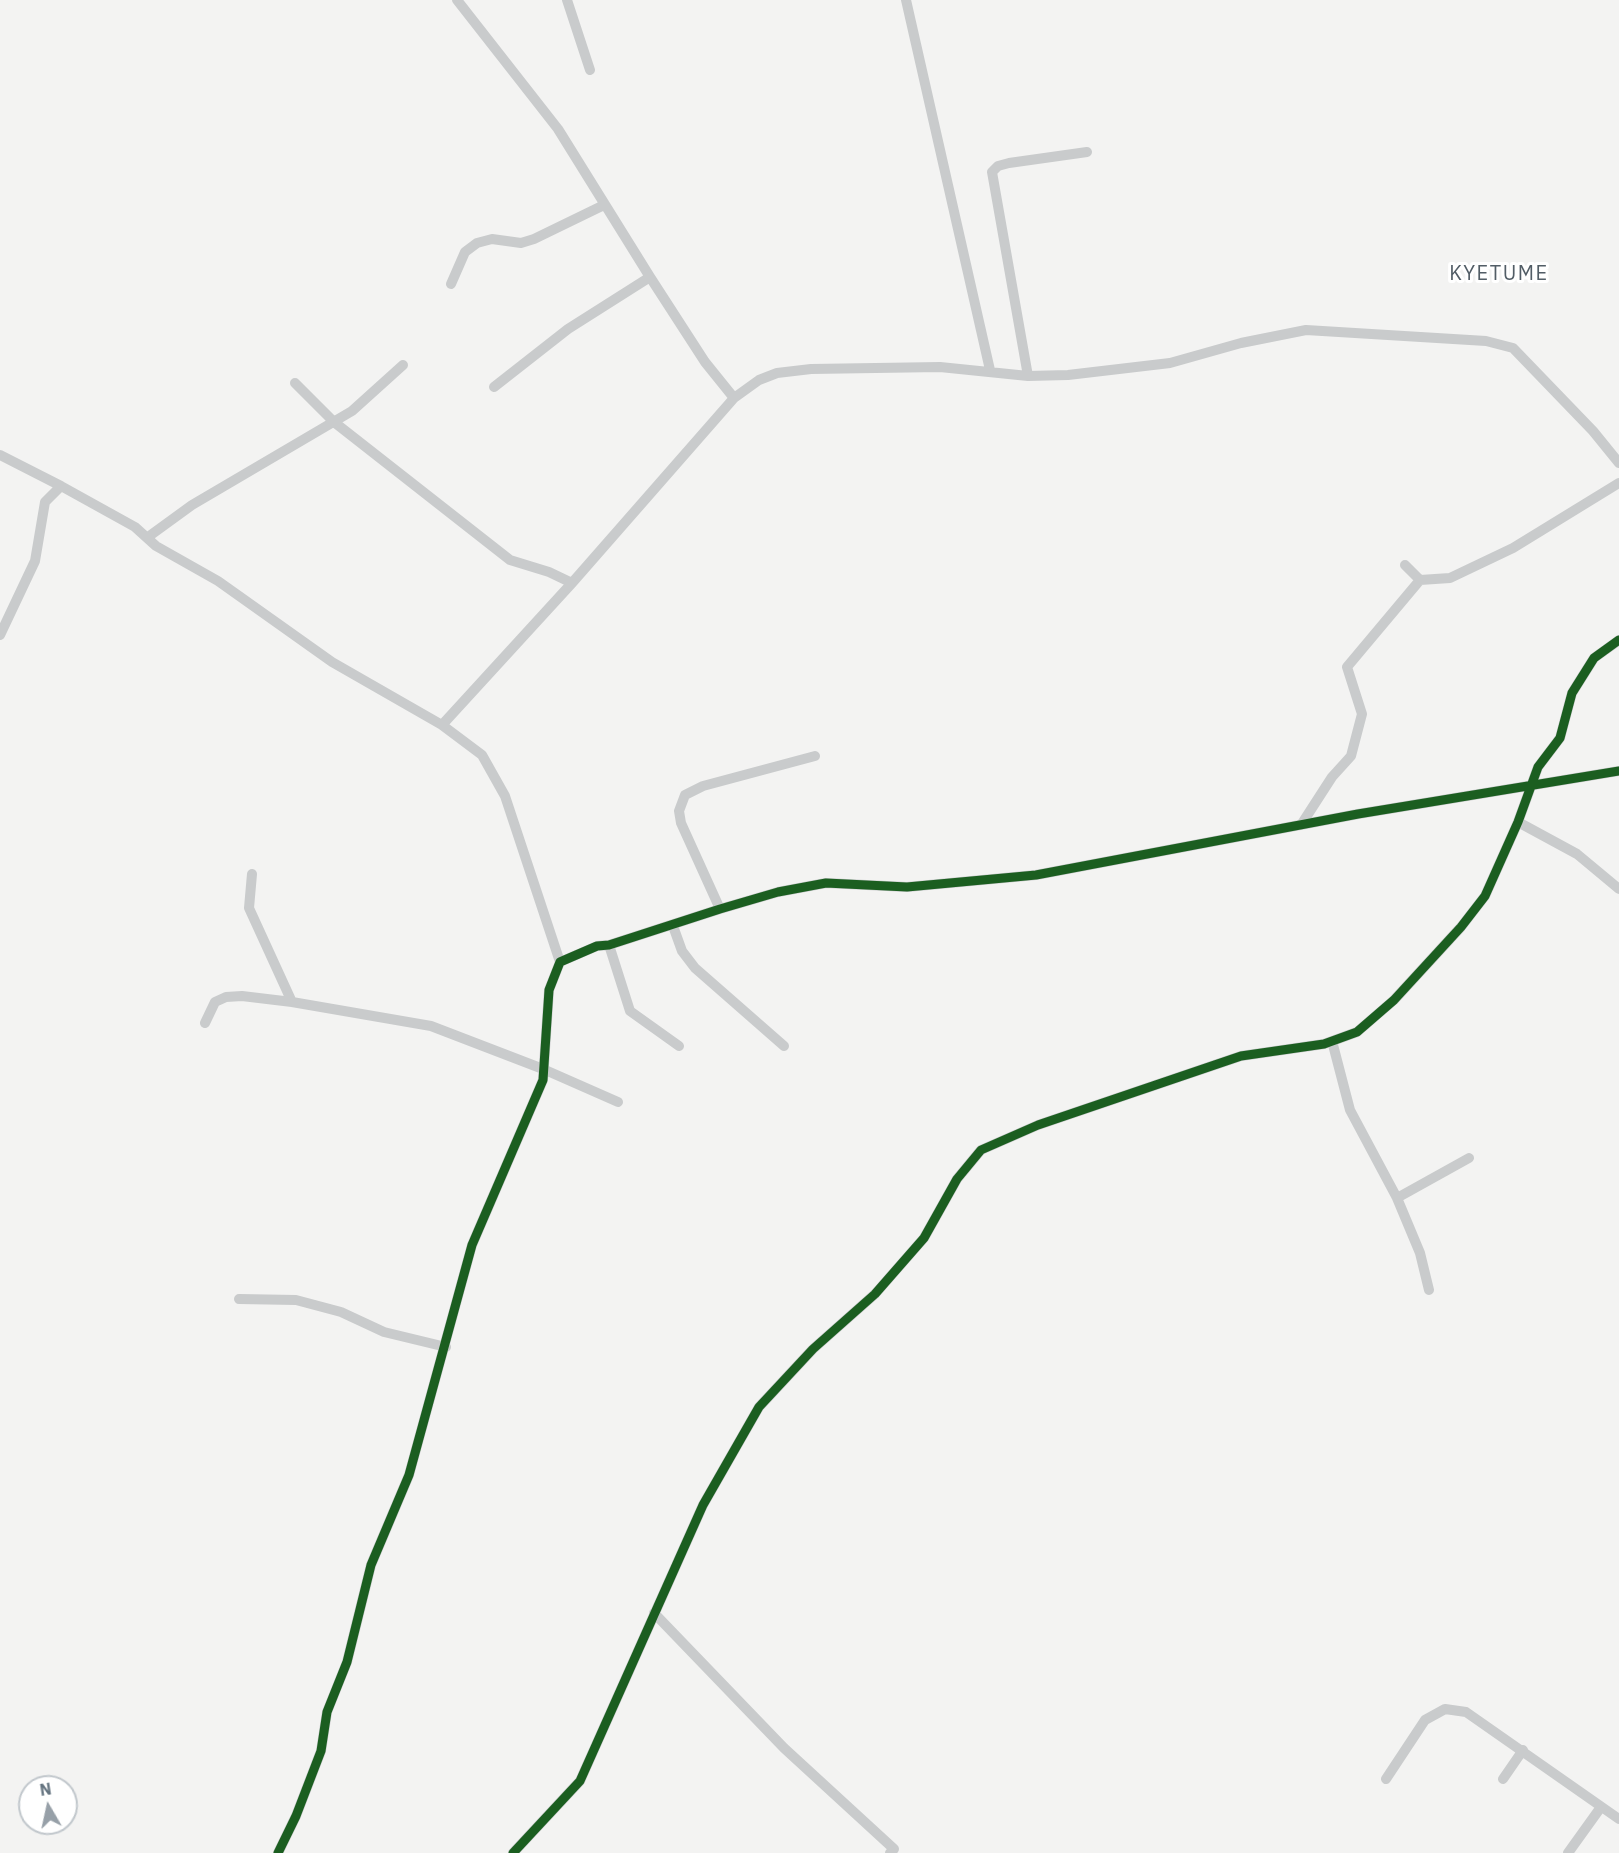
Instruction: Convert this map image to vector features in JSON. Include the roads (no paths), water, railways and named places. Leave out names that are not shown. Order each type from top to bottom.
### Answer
[{"type":"street","points":[[457,0],[558,129],[705,362],[734,398]]},
{"type":"street","points":[[567,0],[590,70]]},
{"type":"street","points":[[906,0],[990,370]]},
{"type":"street","points":[[1028,376],[992,172],[998,166],[1009,163],[1087,152]]},
{"type":"street","points":[[451,284],[465,252],[477,243],[492,239],[520,243],[534,239],[604,205]]},
{"type":"street","points":[[494,387],[568,329],[650,277]]},
{"type":"street","points":[[441,725],[572,583],[734,398],[759,380],[777,373],[811,369],[940,367],[990,370],[1028,376],[1119,370],[1170,363],[1241,343],[1306,330],[1494,342],[1513,348],[1593,431],[1619,463]]},
{"type":"street","points":[[148,537],[192,505],[334,422],[369,397],[403,365]]},
{"type":"street","points":[[296,382],[334,422],[510,560],[549,572],[572,583]]},
{"type":"street","points":[[0,455],[135,527],[177,560],[218,581],[332,662],[441,725],[482,755],[504,796],[560,962],[549,990],[543,1080],[472,1245],[446,1347],[409,1475],[371,1565],[347,1662],[327,1712],[321,1751],[278,1853]]},
{"type":"street","points":[[1301,825],[1332,777],[1351,756],[1362,714],[1347,667],[1420,580],[1450,578],[1513,548],[1619,483]]},
{"type":"street","points":[[0,636],[35,561],[45,502],[61,486]]},
{"type":"street","points":[[1405,565],[1420,580]]},
{"type":"street","points":[[513,1853],[580,1781],[602,1737],[654,1613],[703,1505],[759,1407],[813,1348],[874,1294],[924,1238],[957,1179],[981,1150],[1038,1125],[1241,1056],[1332,1041],[1357,1032],[1394,1000],[1461,927],[1485,896],[1518,822],[1538,768],[1560,738],[1572,693],[1594,658],[1619,640]]},
{"type":"street","points":[[720,909],[681,823],[679,811],[685,795],[703,786],[815,756]]},
{"type":"street","points":[[560,962],[597,946],[609,945],[720,909],[778,892],[826,883],[907,887],[1036,875],[1301,825],[1619,771]]},
{"type":"street","points":[[1518,822],[1577,854],[1619,889]]},
{"type":"street","points":[[252,874],[249,908],[292,1002]]},
{"type":"street","points":[[672,926],[682,951],[695,968],[784,1046]]},
{"type":"street","points":[[609,945],[630,1011],[679,1046]]},
{"type":"street","points":[[205,1023],[215,1002],[226,997],[242,996],[292,1002],[431,1026],[543,1069],[618,1102]]},
{"type":"street","points":[[1332,1041],[1350,1110],[1397,1198],[1420,1253],[1429,1290]]},
{"type":"street","points":[[1397,1198],[1469,1158]]},
{"type":"street","points":[[239,1299],[296,1300],[341,1312],[384,1332],[446,1347]]},
{"type":"street","points":[[654,1613],[784,1748],[894,1849],[890,1853]]},
{"type":"street","points":[[1386,1779],[1425,1720],[1445,1709],[1466,1712],[1619,1819]]},
{"type":"street","points":[[1503,1779],[1523,1750]]},
{"type":"street","points":[[1568,1853],[1601,1807]]},
{"type":"district","name":"KYETUME","points":[[1499,274]]}]
